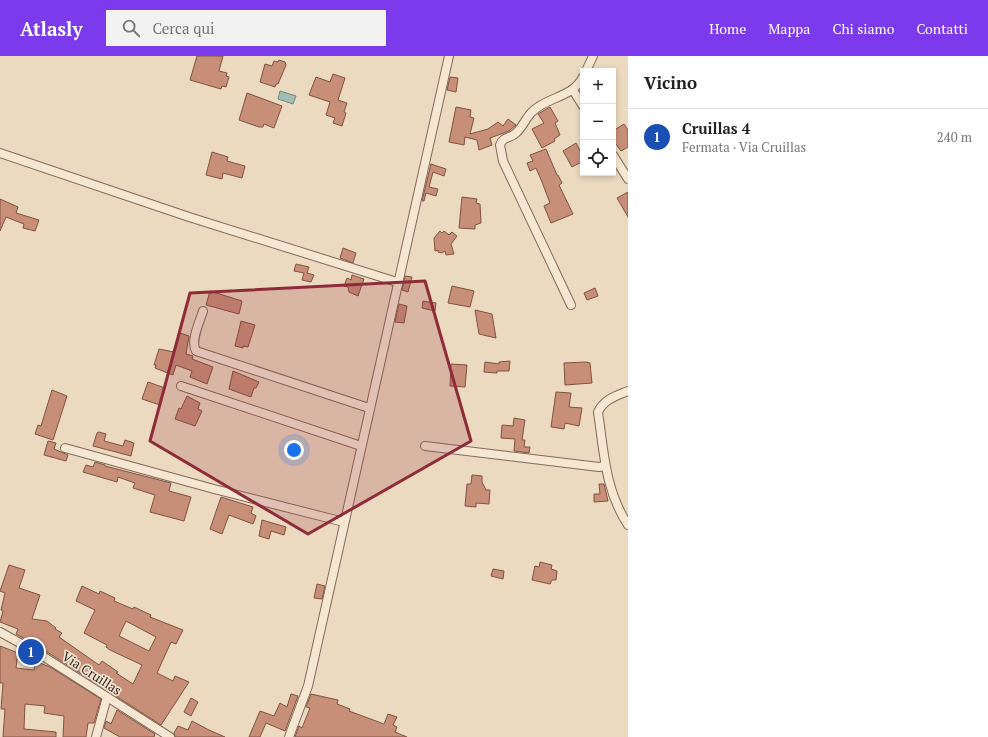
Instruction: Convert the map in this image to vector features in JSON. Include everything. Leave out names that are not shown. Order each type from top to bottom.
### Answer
[{"type":"street","points":[[289,737],[308,686],[397,282],[449,56]]},
{"type":"street","points":[[587,68],[593,56]]},
{"type":"street","points":[[570,305],[503,161],[500,145],[505,138],[518,132],[533,110],[573,90],[580,81]]},
{"type":"street","points":[[573,90],[582,104]]},
{"type":"street","points":[[0,153],[189,217],[397,282]]},
{"type":"street","points":[[616,160],[628,179]]},
{"type":"street","points":[[203,310],[195,340],[194,348],[196,351],[369,408]]},
{"type":"street","points":[[181,386],[361,446]]},
{"type":"street","points":[[628,391],[610,398],[602,405],[598,412],[605,466],[614,501],[628,525]]},
{"type":"street","points":[[425,446],[599,467],[605,466]]},
{"type":"street","points":[[65,448],[95,455],[214,490],[344,522]]},
{"type":"street","name":"Via Cruillas","points":[[0,632],[38,653],[170,737]]},
{"type":"street","points":[[96,737],[107,697]]},
{"type":"highlighted area","points":[[425,281],[471,441],[308,534],[150,441],[190,293]]},
{"type":"shaded area","points":[[280,91],[296,96],[293,104],[278,99]]},
{"type":"building","points":[[197,56],[223,56],[219,71],[227,73],[226,76],[229,77],[226,87],[222,86],[221,89],[190,80]]},
{"type":"building","points":[[279,60],[285,62],[286,65],[278,84],[276,84],[275,87],[260,82],[265,64],[272,66],[274,61],[278,62]]},
{"type":"building","points":[[333,74],[345,78],[338,100],[347,103],[342,126],[333,123],[335,118],[326,115],[330,102],[309,95],[316,77],[330,82]]},
{"type":"building","points":[[450,77],[458,78],[456,92],[447,90]]},
{"type":"building","points":[[247,93],[282,106],[274,128],[264,124],[263,127],[259,127],[239,120]]},
{"type":"building","points":[[456,107],[471,110],[470,117],[474,118],[470,134],[488,129],[498,122],[503,126],[508,119],[516,125],[509,131],[490,138],[492,145],[479,150],[477,140],[465,137],[464,145],[449,142]]},
{"type":"building","points":[[550,107],[558,121],[555,123],[560,135],[554,139],[555,141],[542,148],[532,129],[544,123],[538,114]]},
{"type":"building","points":[[624,124],[628,130],[628,147],[621,151],[616,144],[616,129]]},
{"type":"building","points":[[576,143],[580,150],[580,163],[572,167],[563,151]]},
{"type":"building","points":[[546,149],[562,183],[559,185],[573,214],[551,223],[544,206],[550,203],[542,182],[536,168],[530,171],[527,163],[533,161],[530,155]]},
{"type":"building","points":[[212,152],[228,157],[227,161],[245,166],[242,178],[223,173],[222,179],[206,175]]},
{"type":"building","points":[[431,164],[446,169],[444,176],[433,172],[429,187],[438,189],[436,196],[426,193],[424,201],[422,201]]},
{"type":"building","points":[[628,192],[628,217],[617,198]]},
{"type":"building","points":[[462,197],[477,199],[476,203],[480,204],[481,223],[475,225],[475,229],[459,228]]},
{"type":"building","points":[[0,199],[18,207],[16,213],[39,220],[35,231],[23,228],[24,224],[6,217],[0,231]]},
{"type":"building","points":[[440,231],[442,233],[444,231],[449,235],[452,232],[457,236],[451,244],[454,254],[446,255],[445,251],[442,253],[438,252],[438,250],[435,251],[434,238]]},
{"type":"building","points":[[343,248],[356,253],[353,263],[340,258]]},
{"type":"building","points":[[296,264],[309,267],[307,273],[314,275],[311,282],[302,280],[304,273],[294,271]]},
{"type":"building","points":[[352,275],[364,279],[358,296],[349,292],[348,287],[344,286],[347,278],[351,280]]},
{"type":"building","points":[[405,276],[412,277],[408,292],[402,290]]},
{"type":"building","points":[[452,286],[474,291],[470,307],[448,303]]},
{"type":"building","points":[[595,288],[598,296],[587,300],[584,293]]},
{"type":"building","points":[[210,291],[242,301],[239,314],[206,305]]},
{"type":"building","points":[[423,301],[436,303],[435,311],[422,308]]},
{"type":"building","points":[[399,304],[407,306],[404,323],[395,322]]},
{"type":"building","points":[[475,310],[492,314],[496,338],[479,334]]},
{"type":"building","points":[[241,321],[255,325],[248,347],[243,346],[243,348],[235,346]]},
{"type":"building","points":[[180,333],[189,336],[186,354],[193,356],[192,359],[213,367],[207,384],[190,377],[192,371],[176,365],[173,375],[155,368],[156,365],[154,365],[159,349],[174,352]]},
{"type":"building","points":[[510,361],[509,371],[497,371],[497,373],[484,372],[485,362],[499,364],[499,362]]},
{"type":"building","points":[[564,363],[590,363],[592,383],[565,385]]},
{"type":"building","points":[[451,364],[467,365],[465,387],[450,386]]},
{"type":"building","points":[[233,371],[259,382],[256,388],[254,388],[251,397],[229,389]]},
{"type":"building","points":[[148,382],[165,388],[160,405],[142,399]]},
{"type":"building","points":[[52,390],[67,396],[53,440],[35,434],[38,425],[41,426]]},
{"type":"building","points":[[556,392],[571,393],[569,407],[582,408],[579,426],[565,423],[564,429],[551,427]]},
{"type":"building","points":[[187,396],[200,403],[198,409],[202,411],[195,426],[175,419],[179,408],[181,409]]},
{"type":"building","points":[[514,418],[525,420],[522,440],[525,440],[524,447],[530,447],[529,453],[514,451],[515,439],[501,438],[502,425],[513,426]]},
{"type":"building","points":[[99,432],[106,434],[104,441],[123,446],[125,440],[134,443],[131,456],[93,446],[97,433]]},
{"type":"building","points":[[48,441],[56,443],[54,449],[68,455],[66,461],[44,455]]},
{"type":"building","points":[[95,462],[171,483],[169,491],[191,497],[184,521],[150,512],[155,495],[133,488],[135,483],[118,477],[117,482],[83,472],[86,465],[93,467]]},
{"type":"building","points":[[472,475],[482,476],[482,482],[486,490],[490,490],[489,504],[476,503],[476,507],[465,506],[467,484],[471,484]]},
{"type":"building","points":[[599,484],[604,484],[608,501],[594,502],[594,494],[600,494]]},
{"type":"building","points":[[221,497],[253,507],[251,513],[256,516],[253,524],[229,515],[222,534],[210,529]]},
{"type":"building","points":[[262,520],[286,527],[284,535],[271,531],[269,539],[259,536]]},
{"type":"building","points":[[540,562],[552,565],[551,569],[557,571],[556,580],[552,580],[550,584],[532,580],[535,566],[539,567]]},
{"type":"building","points":[[9,565],[25,570],[19,588],[40,595],[32,619],[47,621],[56,628],[55,629],[62,633],[59,637],[99,665],[102,661],[118,672],[116,673],[133,684],[142,665],[110,650],[106,647],[107,645],[84,633],[95,610],[76,601],[82,586],[99,594],[100,591],[115,598],[114,601],[133,609],[134,607],[151,615],[150,617],[183,630],[176,644],[171,642],[157,673],[173,681],[175,676],[189,682],[161,725],[41,648],[16,634],[18,629],[0,622],[5,593],[0,591]],"holes":[[[126,621],[156,637],[149,651],[119,636]]]},
{"type":"building","points":[[493,569],[504,571],[503,579],[491,576]]},
{"type":"building","points":[[317,584],[325,586],[322,599],[314,598]]},
{"type":"building","points":[[0,646],[18,653],[16,668],[34,670],[35,661],[50,667],[101,699],[94,723],[88,723],[86,737],[63,737],[64,716],[44,713],[45,706],[25,704],[24,729],[56,732],[56,737],[3,737],[5,709],[1,709],[3,683],[0,683]]},
{"type":"building","points":[[291,694],[298,696],[285,731],[266,723],[260,737],[249,737],[260,711],[274,716],[280,703],[287,707]]},
{"type":"building","points":[[311,694],[338,700],[337,704],[350,709],[349,711],[384,724],[388,714],[397,717],[393,725],[397,727],[395,732],[407,737],[295,737],[299,726],[302,728],[310,708],[306,707]]},
{"type":"building","points":[[191,698],[198,702],[191,716],[184,712]]},
{"type":"building","points":[[117,710],[155,734],[154,737],[120,737],[104,728],[106,721],[111,724]]},
{"type":"building","points":[[192,721],[225,737],[175,737],[174,733],[178,726],[188,730]]},
{"type":"place","name":"Cruillas 4","points":[[31,652]]}]
